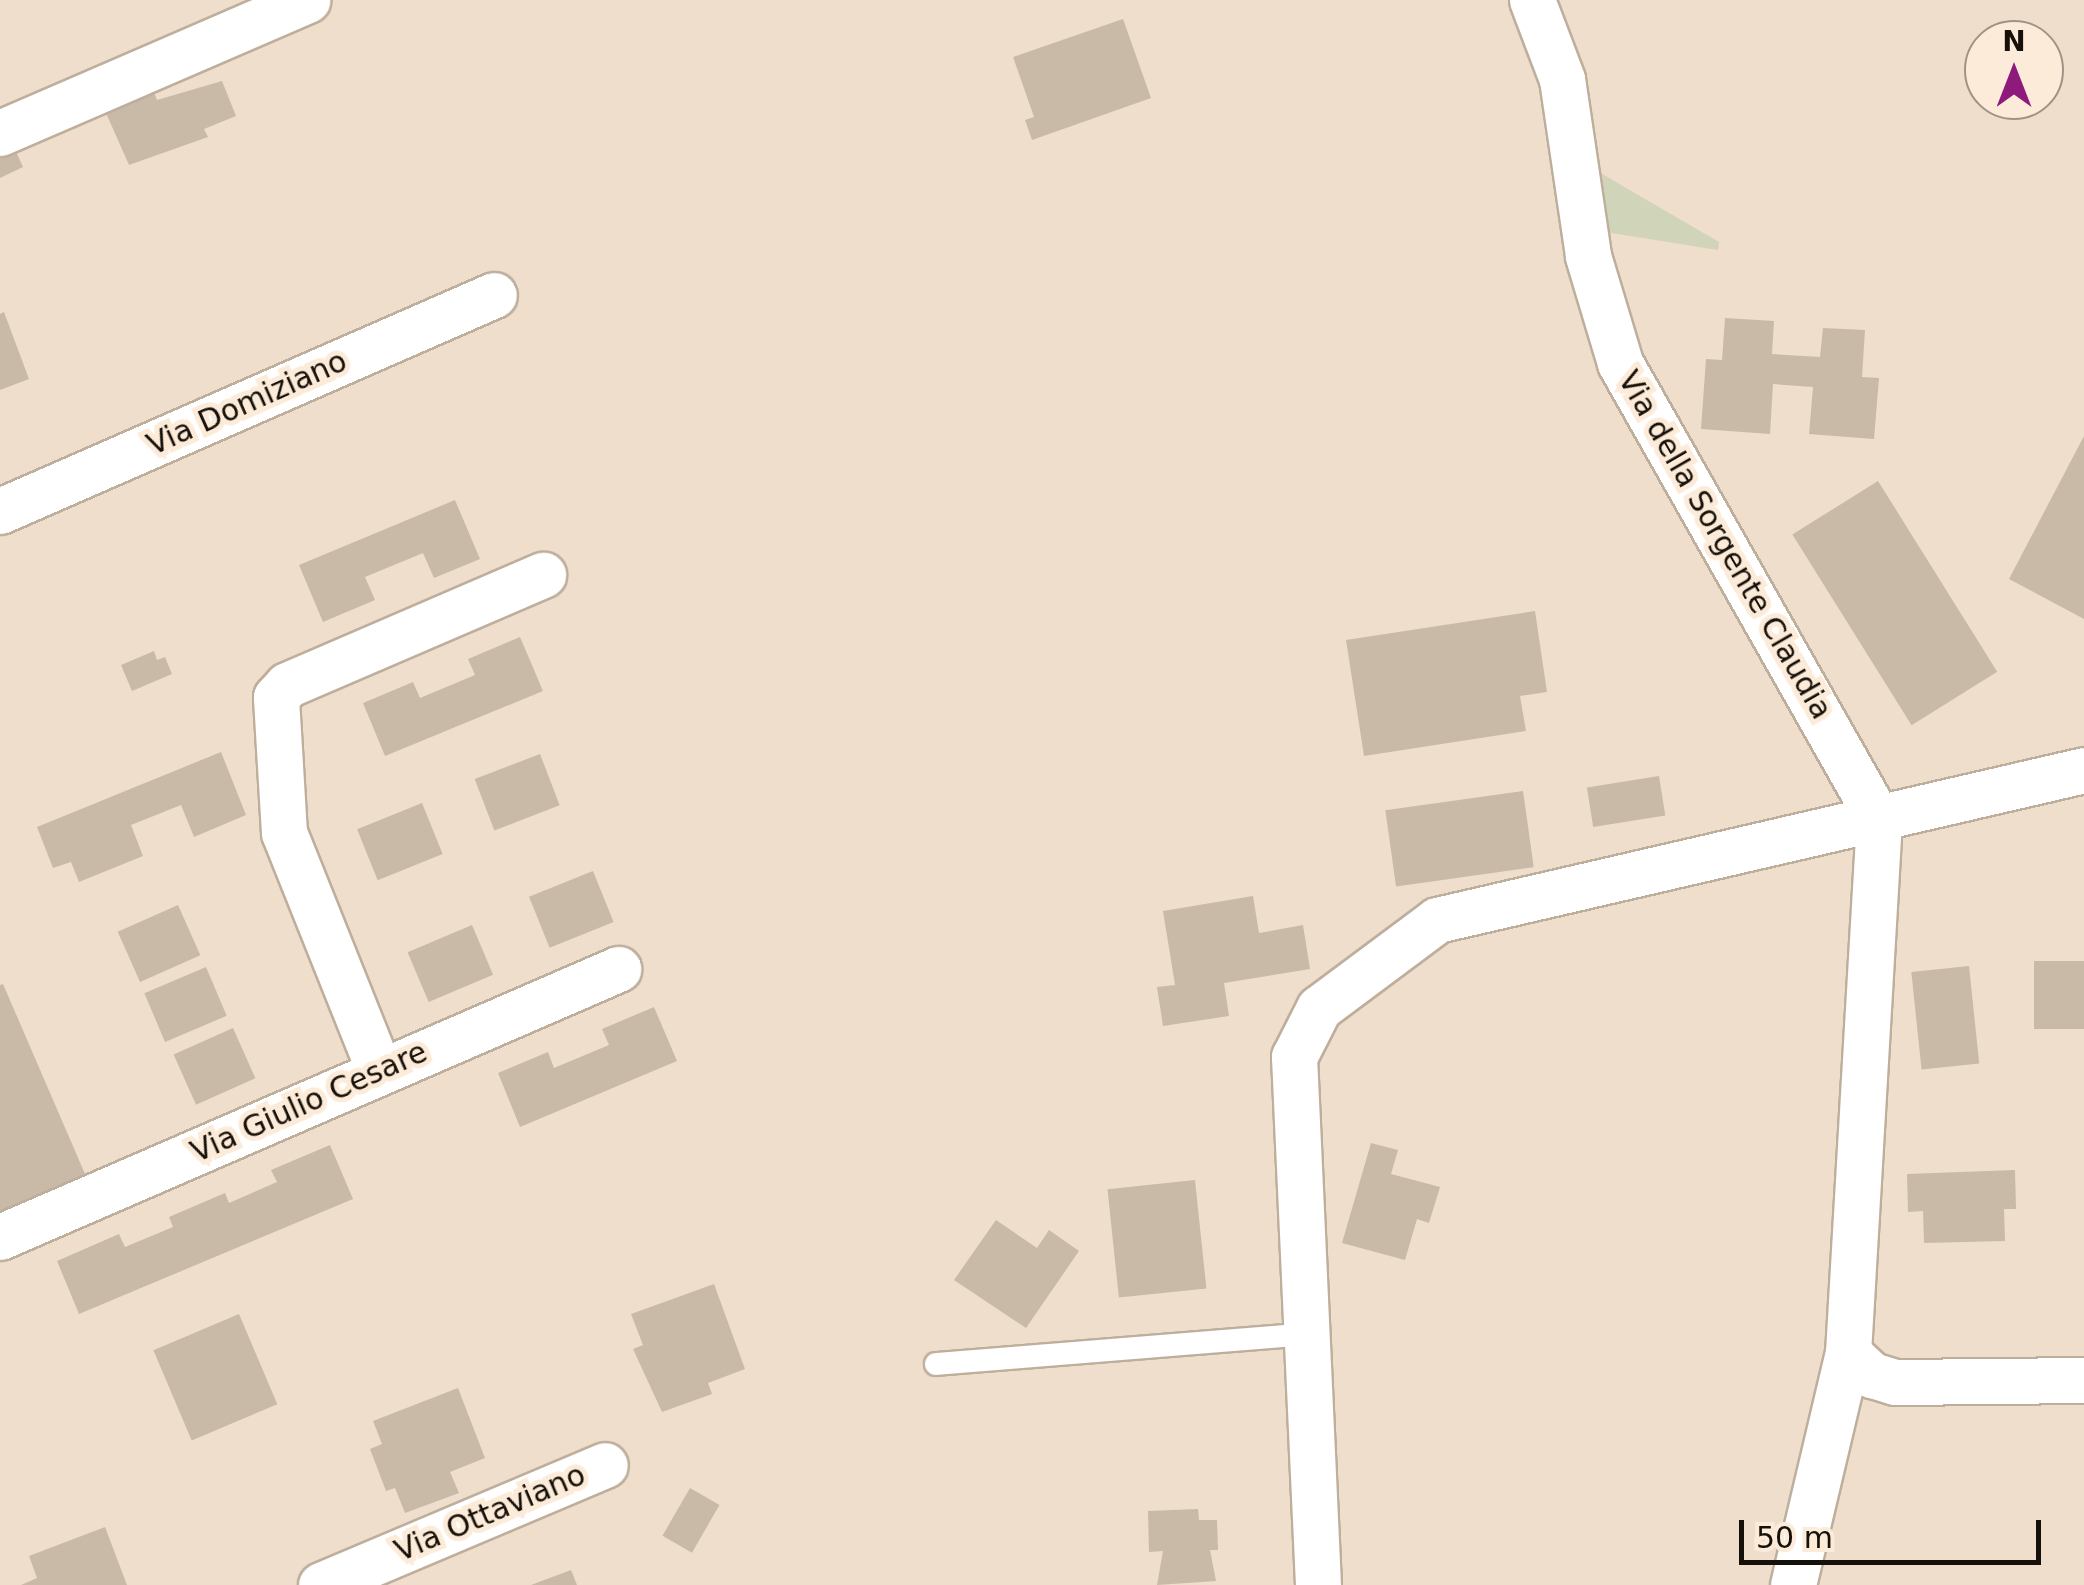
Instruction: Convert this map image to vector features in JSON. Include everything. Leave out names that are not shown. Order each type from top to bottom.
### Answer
[{"type":"street","points":[[0,133],[307,0]]},
{"type":"street","name":"Via della Sorgente Claudia","points":[[1532,0],[1562,79],[1588,256],[1620,363],[1880,820]]},
{"type":"street","name":"Via Domiziano","points":[[0,511],[494,296]]},
{"type":"street","points":[[379,1070],[284,833],[276,697],[288,685],[543,576]]},
{"type":"street","points":[[1318,1585],[1294,1056],[1301,1034],[1331,997],[1436,920],[2084,770]]},
{"type":"street","points":[[1793,1585],[1848,1353],[1880,820]]},
{"type":"street","name":"Via Giulio Cesare","points":[[0,1238],[618,969]]},
{"type":"street","points":[[1848,1353],[1872,1376],[1895,1382],[2084,1380]]},
{"type":"street","name":"Via Ottaviano","points":[[320,1585],[605,1464]]},
{"type":"lane","points":[[936,1364],[1309,1334]]},
{"type":"green space","points":[[1597,171],[1719,242],[1718,250],[1599,231]]},
{"type":"building","points":[[1123,19],[1151,98],[1032,140],[1025,120],[1034,117],[1013,57]]},
{"type":"building","points":[[222,81],[236,116],[204,129],[208,137],[129,165],[106,113],[154,92],[157,100]]},
{"type":"building","points":[[13,145],[23,167],[0,178],[0,152]]},
{"type":"building","points":[[4,312],[29,379],[0,390],[0,314]]},
{"type":"building","points":[[1725,318],[1774,321],[1772,354],[1820,357],[1823,328],[1865,330],[1862,377],[1879,378],[1874,439],[1809,434],[1813,387],[1773,384],[1770,434],[1701,429],[1706,359],[1722,360]]},
{"type":"building","points":[[2084,436],[2084,619],[2009,579]]},
{"type":"building","points":[[1878,481],[1997,672],[1912,725],[1792,535]]},
{"type":"building","points":[[455,500],[480,559],[434,578],[423,553],[365,577],[375,600],[323,622],[299,565]]},
{"type":"building","points":[[1535,611],[1547,692],[1520,696],[1526,731],[1364,756],[1346,640]]},
{"type":"building","points":[[520,637],[543,691],[385,756],[363,703],[413,682],[420,698],[475,675],[468,659]]},
{"type":"building","points":[[154,651],[157,660],[165,657],[172,674],[132,691],[121,665]]},
{"type":"building","points":[[221,752],[246,815],[194,837],[181,805],[131,825],[143,856],[79,882],[71,862],[53,868],[37,827]]},
{"type":"building","points":[[540,754],[560,805],[494,830],[475,779]]},
{"type":"building","points":[[1659,776],[1665,816],[1593,827],[1587,787]]},
{"type":"building","points":[[1523,791],[1534,867],[1396,887],[1385,810]]},
{"type":"building","points":[[422,803],[443,854],[378,880],[357,829]]},
{"type":"building","points":[[593,871],[614,922],[550,948],[529,897]]},
{"type":"building","points":[[1253,896],[1259,933],[1303,925],[1310,969],[1224,983],[1229,1016],[1163,1026],[1157,987],[1175,985],[1163,911]]},
{"type":"building","points":[[178,905],[200,955],[140,982],[118,932]]},
{"type":"building","points":[[472,925],[493,975],[429,1002],[408,952]]},
{"type":"building","points":[[2034,961],[2084,961],[2084,1029],[2034,1029]]},
{"type":"building","points":[[1969,966],[1979,1063],[1922,1070],[1911,972]]},
{"type":"building","points":[[206,967],[227,1016],[165,1042],[144,993]]},
{"type":"building","points":[[3,984],[85,1174],[0,1211],[0,985]]},
{"type":"building","points":[[654,1007],[677,1061],[520,1127],[498,1073],[548,1052],[554,1068],[609,1045],[602,1029]]},
{"type":"building","points":[[233,1028],[255,1078],[196,1105],[174,1054]]},
{"type":"building","points":[[1371,1143],[1398,1150],[1391,1174],[1440,1187],[1429,1223],[1417,1219],[1405,1260],[1342,1243]]},
{"type":"building","points":[[330,1145],[353,1199],[79,1314],[57,1261],[119,1234],[125,1247],[173,1227],[169,1217],[225,1193],[229,1203],[277,1182],[271,1170]]},
{"type":"building","points":[[2015,1170],[2016,1209],[2004,1209],[2005,1241],[1924,1243],[1923,1211],[1908,1212],[1907,1174]]},
{"type":"building","points":[[1195,1180],[1206,1288],[1119,1298],[1107,1189]]},
{"type":"building","points":[[996,1220],[1037,1248],[1049,1230],[1079,1251],[1026,1328],[954,1280]]},
{"type":"building","points":[[714,1284],[745,1369],[708,1383],[712,1394],[662,1412],[633,1349],[643,1345],[631,1314]]},
{"type":"building","points":[[239,1314],[277,1404],[192,1441],[153,1350]]},
{"type":"building","points":[[458,1388],[485,1458],[450,1472],[459,1493],[405,1513],[395,1488],[386,1491],[370,1449],[382,1444],[373,1421]]},
{"type":"building","points":[[690,1488],[719,1505],[692,1553],[662,1536]]},
{"type":"building","points":[[1198,1509],[1199,1520],[1217,1520],[1218,1550],[1210,1550],[1216,1581],[1157,1585],[1163,1551],[1149,1552],[1148,1511]]},
{"type":"building","points":[[105,1527],[127,1585],[21,1585],[37,1578],[29,1556]]},
{"type":"building","points":[[571,1570],[577,1585],[531,1585]]}]
